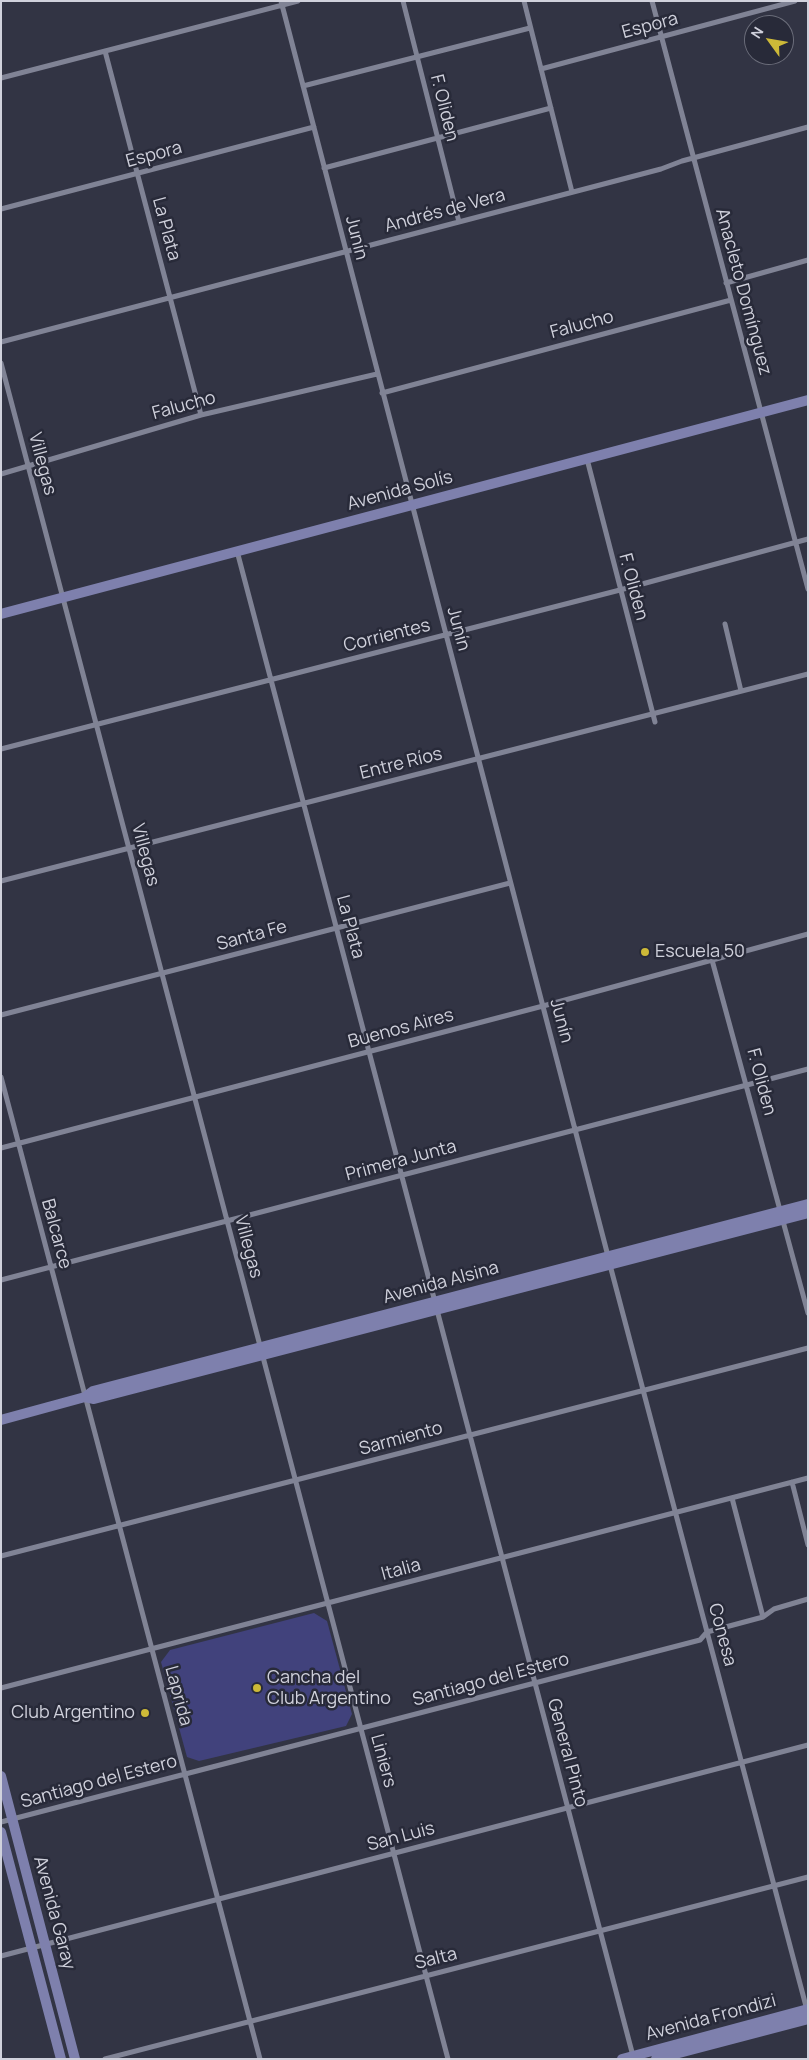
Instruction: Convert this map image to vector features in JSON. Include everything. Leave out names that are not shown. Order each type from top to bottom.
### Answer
[{"type":"street","points":[[1,78],[298,1]]},
{"type":"street","name":"F. Oliden","points":[[403,1],[459,222]]},
{"type":"street","points":[[524,1],[572,192]]},
{"type":"street","name":"Anacleto Domínguez","points":[[652,1],[808,589]]},
{"type":"street","name":"Espora","points":[[541,69],[794,1]]},
{"type":"street","name":"Junín","points":[[281,4],[608,1260]]},
{"type":"street","points":[[303,86],[530,28]]},
{"type":"street","name":"La Plata","points":[[105,51],[201,415]]},
{"type":"street","points":[[324,168],[551,108]]},
{"type":"street","name":"Espora","points":[[1,209],[314,127]]},
{"type":"street","name":"Andrés de Vera","points":[[1,342],[572,192],[808,127]]},
{"type":"street","points":[[726,283],[808,260]]},
{"type":"street","name":"Falucho","points":[[382,393],[731,300]]},
{"type":"street","name":"Villegas","points":[[1,363],[261,1351]]},
{"type":"street","name":"Falucho","points":[[1,474],[201,415],[377,374]]},
{"type":"street","name":"Avenida Solís","points":[[1,614],[808,400]]},
{"type":"street","name":"F. Oliden","points":[[587,458],[655,722]]},
{"type":"street","name":"Corrientes","points":[[1,749],[620,590],[808,539]]},
{"type":"street","name":"La Plata","points":[[237,551],[436,1306]]},
{"type":"street","points":[[725,624],[741,691]]},
{"type":"street","name":"Entre Ríos","points":[[1,881],[808,674]]},
{"type":"street","name":"Santa Fe","points":[[1,1015],[510,883]]},
{"type":"street","name":"Buenos Aires","points":[[1,1148],[543,1006],[808,934]]},
{"type":"street","name":"F. Oliden","points":[[712,960],[748,1085],[808,1313]]},
{"type":"street","name":"Primera Junta","points":[[1,1280],[808,1069]]},
{"type":"street","name":"Balcarce","points":[[1,1077],[85,1397]]},
{"type":"street","name":"Avenida Alsina","points":[[1,1420],[85,1397],[93,1391],[261,1351],[436,1306],[782,1215],[808,1204]]},
{"type":"street","name":"Avenida Alsina","points":[[782,1215],[808,1213]]},
{"type":"street","name":"Conesa","points":[[608,1260],[808,2012]]},
{"type":"street","name":"General Pinto","points":[[436,1306],[634,2057]]},
{"type":"street","name":"Sarmiento","points":[[1,1556],[808,1348]]},
{"type":"street","name":"Liniers","points":[[261,1351],[448,2059]]},
{"type":"street","name":"Laprida","points":[[85,1397],[260,2059]]},
{"type":"street","name":"Italia","points":[[1,1688],[808,1478]]},
{"type":"street","points":[[792,1482],[808,1545]]},
{"type":"street","points":[[732,1498],[763,1617]]},
{"type":"street","name":"Santiago del Estero","points":[[1,1822],[700,1640],[707,1632],[763,1617],[774,1609],[808,1599]]},
{"type":"street","name":"San Luis","points":[[1,1956],[808,1745]]},
{"type":"street","name":"Avenida Garay","points":[[1,1776],[75,2059]]},
{"type":"street","name":"Avenida Garay","points":[[1,1832],[62,2059]]},
{"type":"street","name":"Salta","points":[[105,2059],[808,1877]]},
{"type":"street","name":"Avenida Frondizi","points":[[622,2059],[808,2012]]},
{"type":"street","name":"Avenida Frondizi","points":[[656,2059],[808,2012]]},
{"type":"shaded area","name":"Cancha del Club Argentino","points":[[314,1613],[327,1621],[352,1714],[346,1726],[199,1761],[187,1757],[161,1662],[170,1650]]},
{"type":"place","name":"Escuela 50","points":[[645,952]]},
{"type":"place","name":"Cancha del Club Argentino","points":[[257,1688]]},
{"type":"place","name":"Club Argentino","points":[[145,1713]]}]
